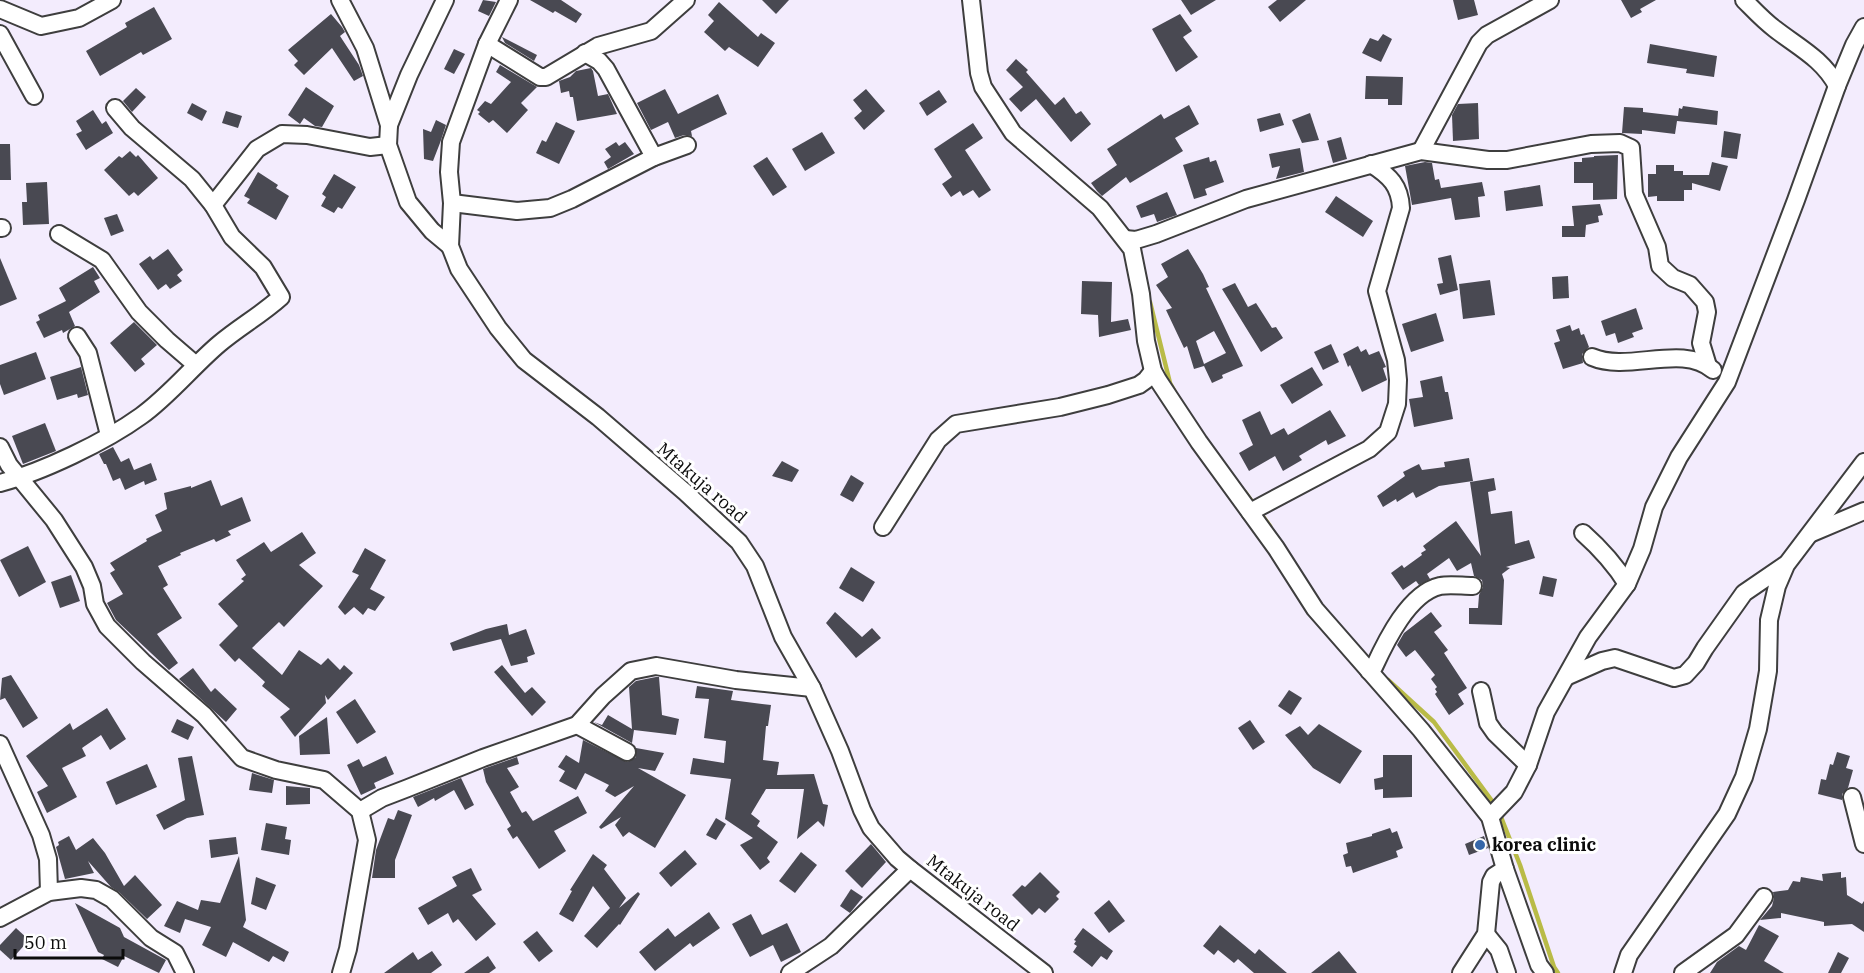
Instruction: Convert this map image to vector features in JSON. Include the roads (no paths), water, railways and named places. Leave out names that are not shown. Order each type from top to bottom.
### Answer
[{"type":"street","points":[[0,9],[42,26],[80,18],[112,0]]},
{"type":"street","points":[[340,0],[365,48],[389,124]]},
{"type":"street","points":[[444,0],[408,75],[389,124],[388,145],[408,202],[432,231],[450,246]]},
{"type":"street","name":"Mtakuja road","points":[[508,0],[487,44],[451,142],[450,246],[459,269],[483,308],[525,360],[598,417],[739,542],[756,566],[783,637],[812,688],[871,828],[897,858],[910,869],[1044,973]]},
{"type":"street","points":[[487,44],[540,77],[546,77],[605,43],[651,31],[686,0]]},
{"type":"street","points":[[971,0],[979,74],[983,87],[1013,133],[1100,208],[1132,249],[1137,268],[1146,341],[1154,372],[1199,442],[1250,512],[1315,609],[1421,730],[1490,817],[1505,869],[1539,965],[1545,973]]},
{"type":"street","points":[[1421,151],[1479,43],[1487,35],[1550,0]]},
{"type":"street","points":[[1744,0],[1763,20],[1829,71],[1837,86]]},
{"type":"street","points":[[1490,817],[1515,792],[1528,765],[1545,712],[1568,676],[1588,637],[1627,584],[1642,549],[1654,507],[1679,457],[1727,382],[1797,201],[1837,86],[1864,27]]},
{"type":"street","points":[[0,34],[34,96]]},
{"type":"street","points":[[585,53],[606,69],[654,157]]},
{"type":"street","points":[[0,483],[19,478],[72,455],[142,416],[220,343],[261,315],[281,297],[263,267],[232,237],[213,205],[192,179],[132,128],[115,108]]},
{"type":"street","points":[[213,205],[257,149],[282,134],[307,135],[370,147],[388,145]]},
{"type":"street","points":[[1125,239],[1136,240],[1246,199],[1421,151],[1488,160],[1507,160],[1591,144],[1627,145],[1631,148],[1632,154],[1634,194],[1658,247],[1660,266],[1673,278],[1690,285],[1705,302],[1707,312],[1701,343],[1708,366]]},
{"type":"street","points":[[452,203],[517,211],[550,208],[572,200],[654,157],[687,145]]},
{"type":"street","points":[[1250,512],[1369,449],[1388,432],[1393,420],[1398,394],[1396,360],[1377,291],[1401,208],[1400,196],[1390,177],[1371,164]]},
{"type":"street","points":[[59,234],[102,260],[140,312],[196,365]]},
{"type":"street","points":[[77,336],[88,353],[109,435]]},
{"type":"street","points":[[1592,357],[1611,363],[1683,358],[1708,366],[1727,382]]},
{"type":"street","points":[[883,527],[938,440],[956,424],[1060,407],[1108,395],[1139,385],[1154,372]]},
{"type":"street","points":[[0,447],[9,465],[54,520],[84,567],[92,586],[95,604],[107,626],[143,662],[204,715],[242,758],[276,770],[324,780],[360,811],[368,840],[348,949],[341,973]]},
{"type":"street","points":[[1623,973],[1629,955],[1727,814],[1737,793],[1758,729],[1768,671],[1770,620],[1777,586],[1786,565],[1864,462]]},
{"type":"street","points":[[1811,533],[1864,511]]},
{"type":"street","points":[[1583,533],[1603,550],[1627,584]]},
{"type":"street","points":[[1568,676],[1602,660],[1615,658],[1674,678],[1685,675],[1696,663],[1704,648],[1744,593],[1786,565]]},
{"type":"street","points":[[1369,671],[1374,667],[1396,625],[1412,604],[1438,586],[1473,586]]},
{"type":"street","points":[[360,811],[382,798],[577,725],[603,696],[631,671],[656,666],[736,680],[812,688]]},
{"type":"street","points":[[1482,691],[1488,723],[1528,765]]},
{"type":"street","points":[[577,725],[627,752]]},
{"type":"street","points":[[0,744],[41,835],[48,859],[49,892]]},
{"type":"street","points":[[1852,797],[1864,844]]},
{"type":"street","name":"Mtakuja road","points":[[790,973],[831,946],[910,869]]},
{"type":"street","points":[[1461,973],[1486,934],[1491,882],[1494,876],[1505,869]]},
{"type":"street","points":[[0,918],[49,892],[96,890],[112,899],[151,938],[175,953],[185,973]]},
{"type":"street","points":[[1683,973],[1736,935],[1764,897]]},
{"type":"street","points":[[1486,934],[1499,950],[1507,973]]},
{"type":"waterway","points":[[1150,302],[1170,383],[1175,392]]},
{"type":"waterway","points":[[1245,492],[1270,526]]},
{"type":"waterway","points":[[1388,680],[1434,722],[1495,805]]},
{"type":"waterway","points":[[1499,812],[1558,973]]},
{"type":"place","name":"korea clinic","points":[[1480,845]]}]
